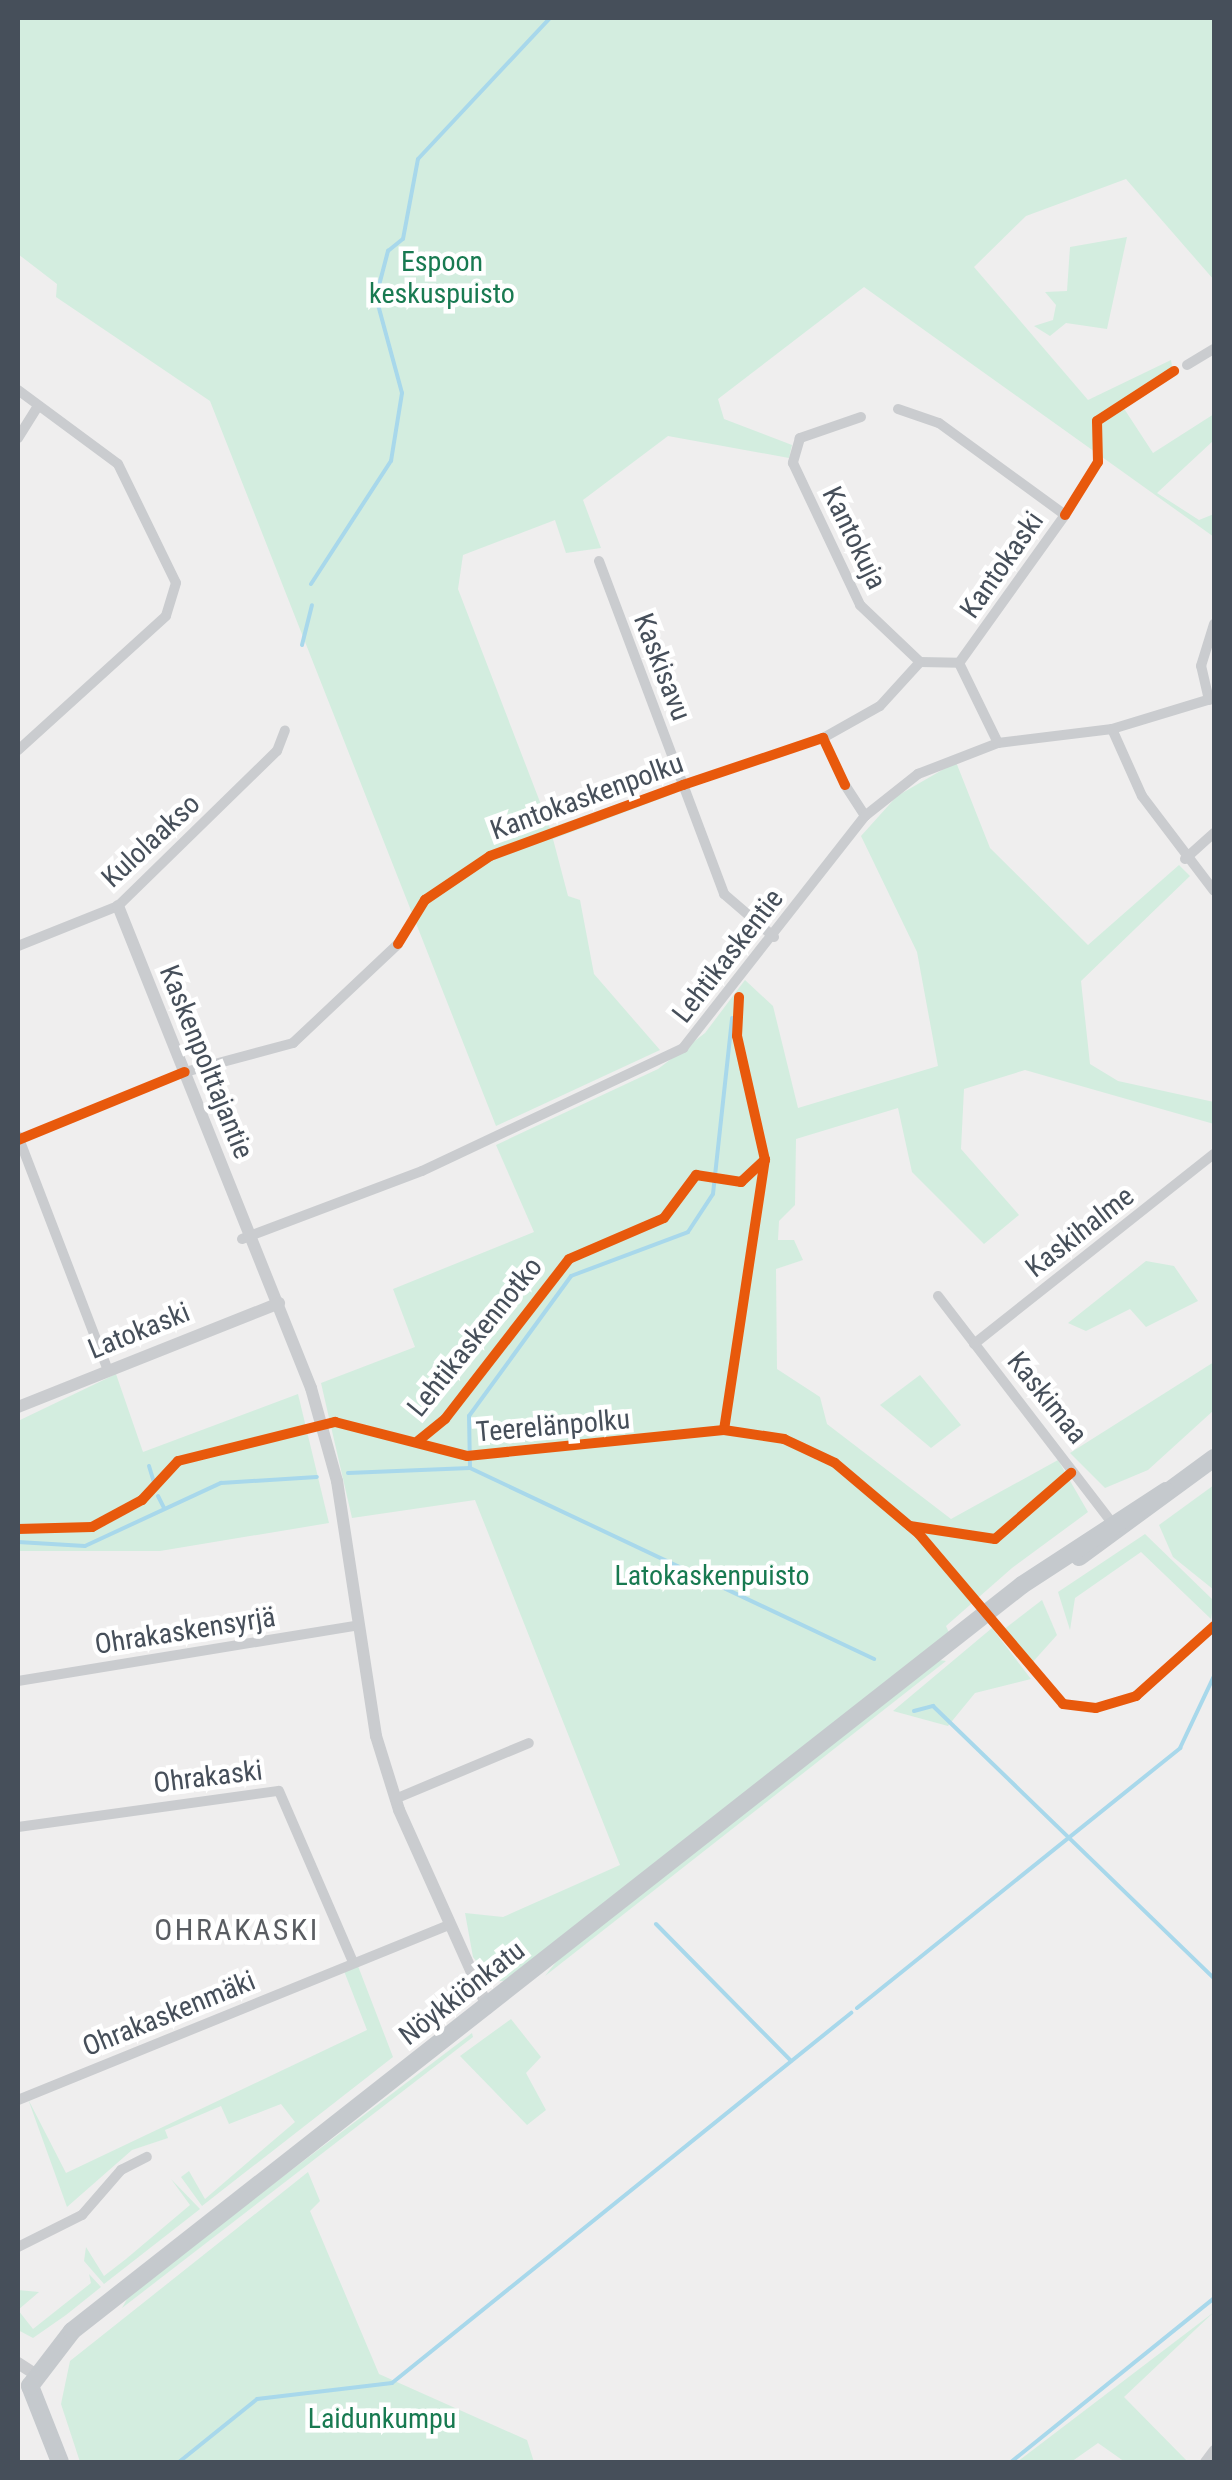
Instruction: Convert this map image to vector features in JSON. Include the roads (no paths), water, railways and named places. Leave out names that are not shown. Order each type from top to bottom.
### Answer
[{"type":"main road","name":"Nöykkiönkatu","points":[[60,2462],[32,2400],[25,2368],[1006,1601],[1214,1458]]},
{"type":"street","points":[[1187,365],[1214,349]]},
{"type":"street","points":[[18,390],[118,464],[176,590],[166,616],[18,750]]},
{"type":"street","points":[[18,438],[38,406]]},
{"type":"street","name":"Kantokaski","points":[[898,409],[939,423],[1064,515],[959,662]]},
{"type":"street","name":"Kantokuja","points":[[861,417],[800,438],[794,463],[860,605],[920,662]]},
{"type":"street","name":"Kaskisavu","points":[[599,560],[724,894],[774,937]]},
{"type":"street","points":[[1212,699],[1201,666],[1214,624]]},
{"type":"street","points":[[824,738],[880,706],[920,662],[959,662],[998,743]]},
{"type":"street","name":"Lehtikaskentie","points":[[247,1237],[422,1172],[683,1048],[774,937],[865,816],[918,774],[998,743],[1112,729],[1212,699]]},
{"type":"street","points":[[1112,729],[1142,796],[1186,860],[1214,891]]},
{"type":"street","name":"Kulolaakso","points":[[18,946],[118,906],[277,751],[285,730]]},
{"type":"street","points":[[845,785],[865,816]]},
{"type":"street","points":[[1186,860],[1214,833]]},
{"type":"street","name":"Kaskenpolttajantie","points":[[118,906],[247,1237],[279,1303],[323,1424],[395,1800],[488,2008]]},
{"type":"street","points":[[185,1072],[293,1043],[398,944]]},
{"type":"street","points":[[18,1136],[108,1370]]},
{"type":"street","name":"Kaskihalme","points":[[974,1344],[1214,1154]]},
{"type":"street","name":"Kaskimaa","points":[[938,1296],[1114,1525]]},
{"type":"street","name":"Latokaski","points":[[18,1407],[279,1303]]},
{"type":"street","name":"Ohrakaskensyrjä","points":[[18,1681],[360,1625]]},
{"type":"street","points":[[395,1800],[529,1743]]},
{"type":"street","name":"Ohrakaski","points":[[18,1827],[279,1791],[352,1962]]},
{"type":"street","name":"Ohrakaskenmäki","points":[[18,2100],[448,1925]]},
{"type":"street","points":[[18,2248],[82,2215],[121,2170],[147,2157]]},
{"type":"street","points":[[1206,2462],[1214,2450]]},
{"type":"waterway","points":[[311,584],[391,461],[402,393],[376,297],[388,251],[403,239],[418,159],[550,18]]},
{"type":"waterway","points":[[302,645],[312,605]]},
{"type":"waterway","points":[[470,1468],[469,1416],[571,1276],[688,1232],[713,1194],[732,1018]]},
{"type":"waterway","points":[[149,1466],[154,1482]]},
{"type":"waterway","points":[[348,1473],[470,1468],[874,1659]]},
{"type":"waterway","points":[[18,1542],[85,1546],[221,1483],[317,1477]]},
{"type":"waterway","points":[[158,1496],[164,1508]]},
{"type":"waterway","points":[[857,2008],[1180,1748],[1214,1676]]},
{"type":"waterway","points":[[914,1711],[933,1706],[1214,1978]]},
{"type":"waterway","points":[[656,1924],[791,2061]]},
{"type":"waterway","points":[[179,2462],[257,2399],[392,2383],[851,2013]]},
{"type":"waterway","points":[[1011,2462],[1214,2298]]},
{"type":"district","name":"OHRAKASKI","points":[[237,1930]]},
{"type":"park label","name":"Espoon keskuspuisto","points":[[442,278]]},
{"type":"park label","name":"Latokaskenpuisto","points":[[712,1576]]},
{"type":"park label","name":"Laidunkumpu","points":[[382,2419]]}]
